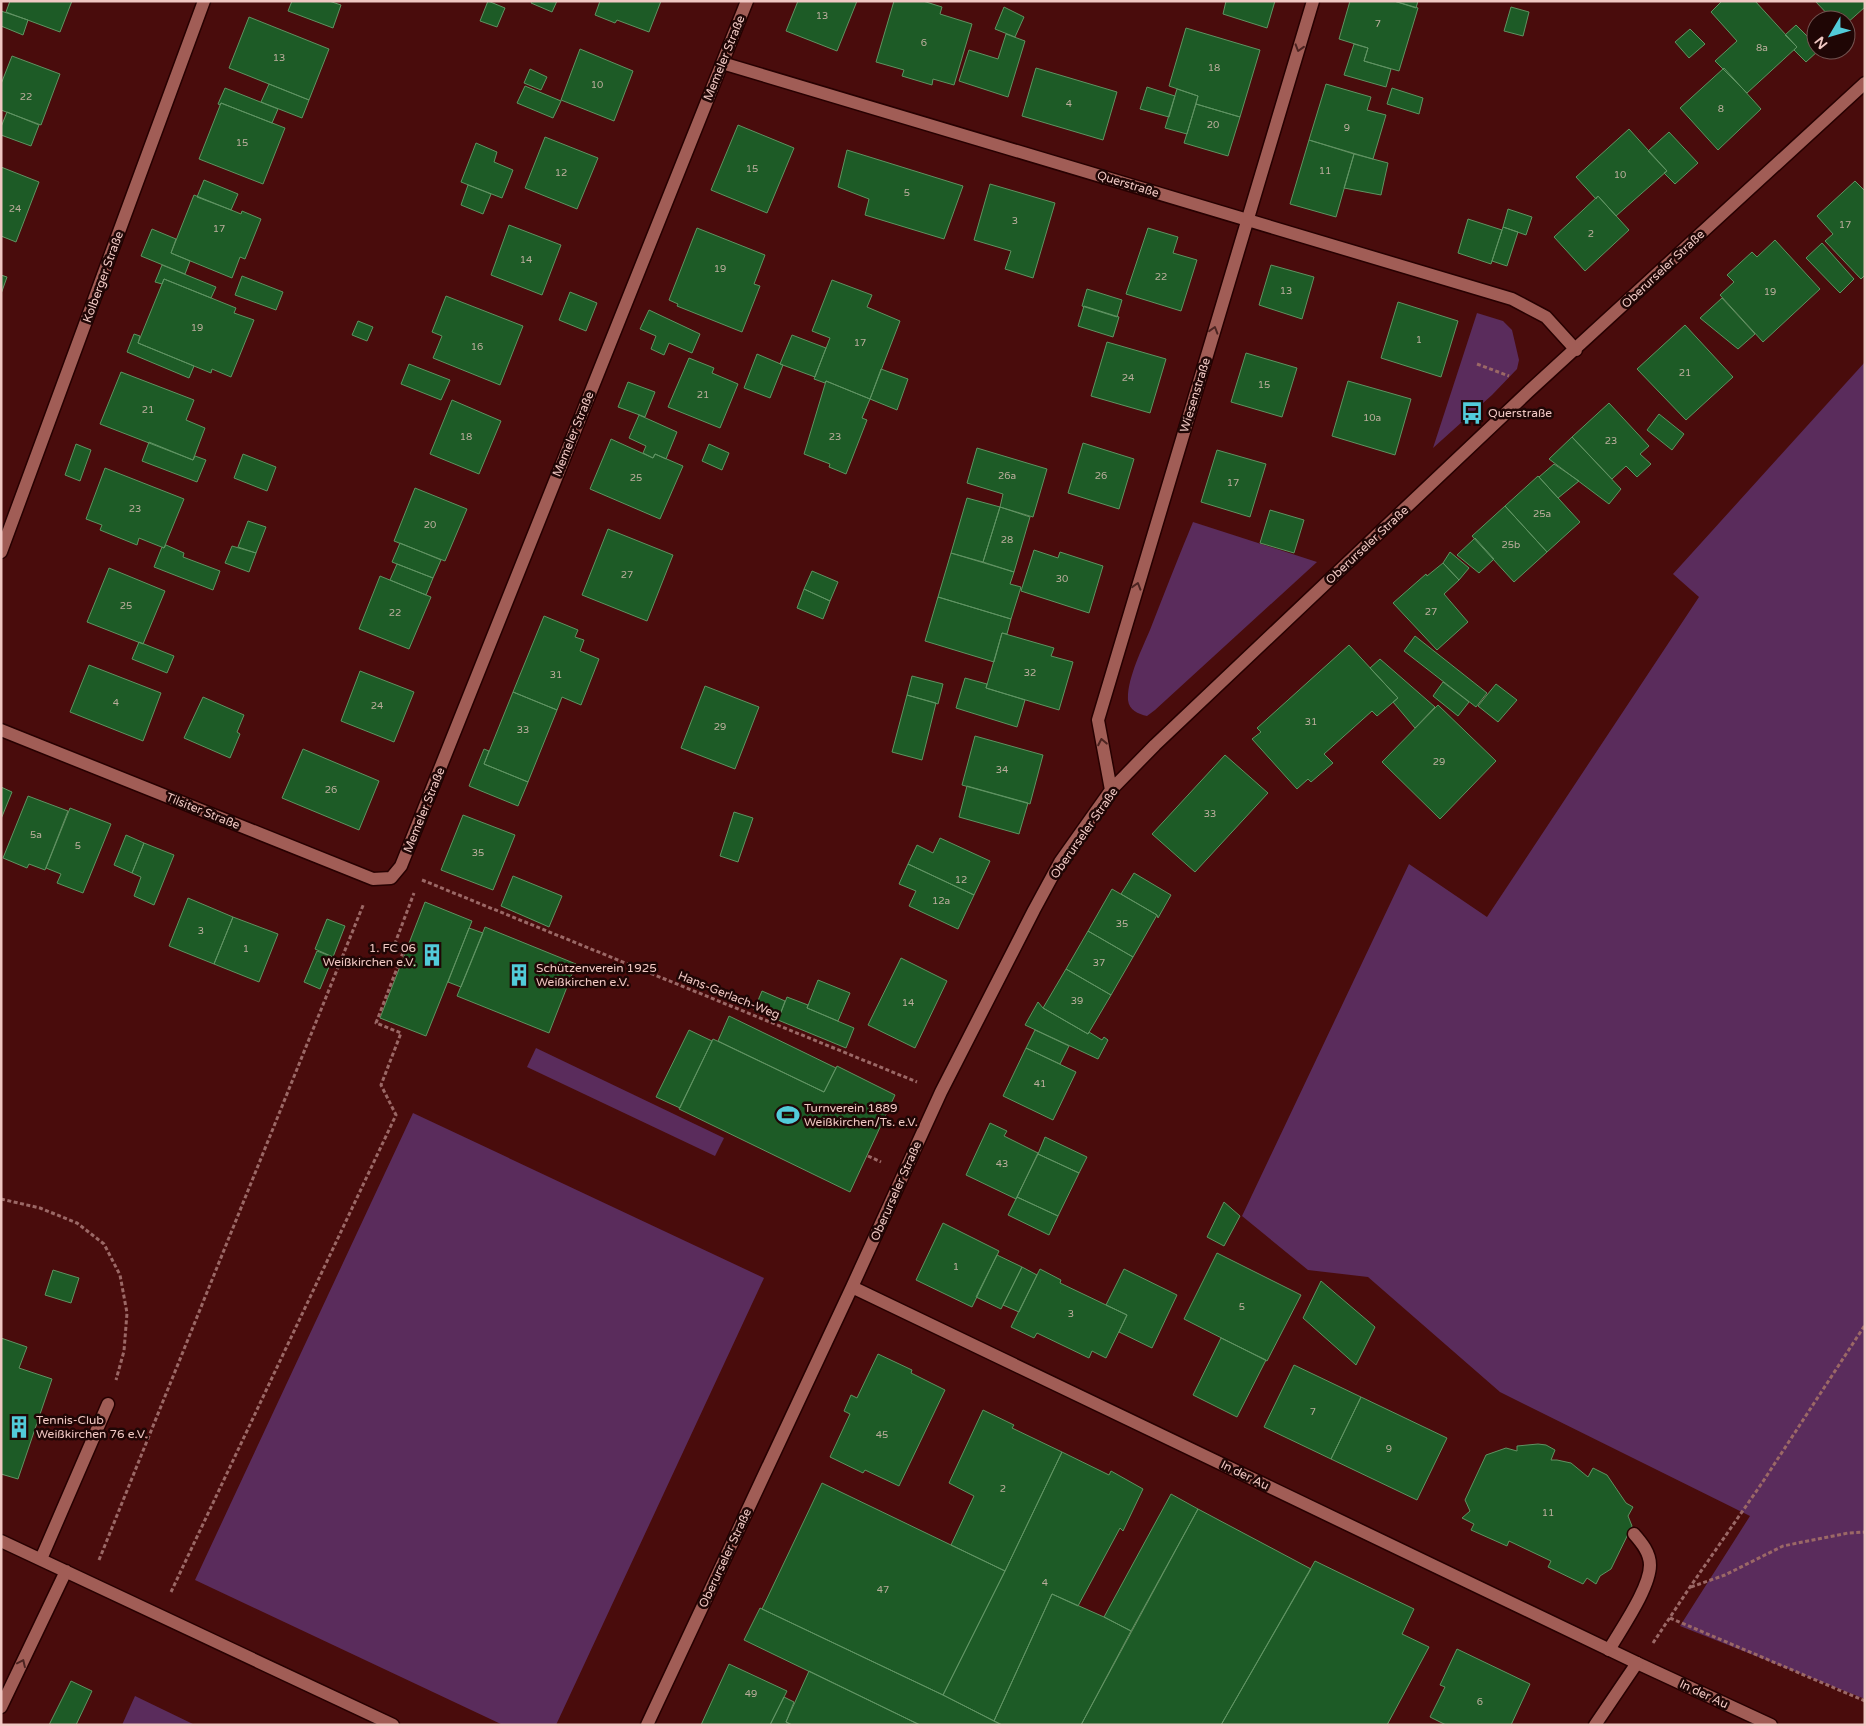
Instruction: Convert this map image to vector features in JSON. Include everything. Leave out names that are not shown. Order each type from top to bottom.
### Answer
[{"type":"street","name":"Kolberger Straße","points":[[1,552],[204,1]]},
{"type":"street","name":"Memeler Straße","points":[[373,879],[391,878],[401,866],[747,1]]},
{"type":"street","name":"Wiesenstraße","points":[[1111,790],[1098,720],[1313,1]]},
{"type":"street","name":"Querstraße","points":[[722,63],[1512,299],[1546,317],[1576,350]]},
{"type":"street","name":"Oberurseler Straße","points":[[648,1725],[852,1288],[941,1092],[1060,862],[1111,790],[1155,745],[1528,392],[1865,83]]},
{"type":"street","name":"Tilsiter Straße","points":[[1,730],[373,879]]},
{"type":"street","name":"In der Au","points":[[852,1288],[1609,1650],[1771,1725]]},
{"type":"street","points":[[41,1559],[108,1404]]},
{"type":"street","points":[[1609,1650],[1646,1585],[1650,1566],[1648,1554],[1643,1544],[1634,1534]]},
{"type":"street","points":[[1,1541],[394,1725]]},
{"type":"street","points":[[1,1707],[66,1571]]},
{"type":"street","points":[[1595,1725],[1637,1663]]},
{"type":"path","points":[[90,1582],[373,879]]},
{"type":"path","name":"Hans-Gerlach-Weg","points":[[160,1615],[396,1115],[381,1085],[401,1033],[376,1023],[404,950],[394,946],[420,879],[941,1092]]},
{"type":"path","points":[[1,1198],[40,1208],[77,1223],[104,1244],[120,1275],[127,1313],[124,1351],[108,1404]]},
{"type":"path","points":[[1637,1663],[1655,1641],[1762,1483],[1865,1325]]},
{"type":"path","points":[[1690,1587],[1725,1575],[1783,1546],[1848,1533],[1865,1532]]},
{"type":"path","points":[[1670,1618],[1865,1701]]},
{"type":"shaded area","points":[[1477,313],[1503,321],[1512,330],[1519,360],[1517,369],[1492,395],[1433,448]]},
{"type":"shaded area","points":[[1865,362],[1865,1699],[1680,1626],[1750,1516],[1500,1392],[1368,1277],[1308,1270],[1242,1216],[1409,864],[1487,917],[1699,597],[1673,574]]},
{"type":"shaded area","points":[[1193,522],[1317,562],[1147,716],[1137,713],[1130,706],[1128,692],[1132,674]]},
{"type":"shaded area","points":[[536,1048],[724,1138],[715,1156],[527,1067]]},
{"type":"shaded area","points":[[413,1113],[764,1278],[556,1725],[503,1725],[195,1580]]},
{"type":"shaded area","points":[[135,1696],[195,1725],[122,1725]]},
{"type":"building","points":[[10,1],[72,1],[60,32],[6,12]]},
{"type":"building","points":[[292,1],[329,1],[341,5],[333,28],[288,11]]},
{"type":"building","points":[[488,1],[505,8],[497,27],[480,21]]},
{"type":"building","points":[[532,1],[557,1],[552,12],[531,3]]},
{"type":"building","points":[[600,1],[661,1],[649,32],[617,20],[615,23],[595,15]]},
{"type":"building","points":[[798,1],[857,1],[837,51],[786,31]]},
{"type":"building","points":[[894,1],[923,1],[942,7],[940,14],[972,24],[954,85],[933,79],[932,85],[902,76],[904,70],[876,62]]},
{"type":"building","points":[[1226,1],[1275,1],[1267,28],[1223,14]]},
{"type":"building","points":[[1350,1],[1394,1],[1418,8],[1399,71],[1364,61],[1368,48],[1339,39]]},
{"type":"building","points":[[1394,1],[1418,1],[1416,8]]},
{"type":"building","points":[[1720,1],[1755,1],[1797,47],[1747,93],[1715,61],[1737,41],[1711,12]]},
{"type":"building","points":[[1815,1],[1865,1],[1865,7],[1856,15],[1856,10],[1824,10]]},
{"type":"building","points":[[1004,7],[1024,17],[1015,37],[995,29]]},
{"type":"building","points":[[1511,7],[1529,12],[1523,36],[1504,31]]},
{"type":"building","points":[[1,11],[28,20],[23,35],[1,26]]},
{"type":"building","points":[[249,17],[329,49],[309,100],[229,68]]},
{"type":"building","points":[[1796,25],[1806,35],[1806,60],[1808,60],[1806,62],[1794,50],[1797,47],[1785,35]]},
{"type":"building","points":[[1186,28],[1260,50],[1240,117],[1196,104],[1198,96],[1169,86]]},
{"type":"building","points":[[1690,29],[1705,44],[1689,58],[1675,42]]},
{"type":"building","points":[[1006,34],[1025,41],[1008,97],[959,81],[969,50],[998,59]]},
{"type":"building","points":[[1354,44],[1368,48],[1364,61],[1391,69],[1386,87],[1344,75]]},
{"type":"building","points":[[580,49],[633,71],[614,121],[561,100]]},
{"type":"building","points":[[12,56],[60,74],[41,125],[1,110],[1,84]]},
{"type":"building","points":[[1036,68],[1117,92],[1103,140],[1022,116]]},
{"type":"building","points":[[1724,68],[1761,109],[1718,150],[1680,108]]},
{"type":"building","points":[[530,69],[547,77],[541,90],[524,83]]},
{"type":"building","points":[[269,84],[309,100],[302,118],[261,102]]},
{"type":"building","points":[[1326,84],[1371,97],[1367,110],[1386,115],[1373,159],[1309,140]]},
{"type":"building","points":[[525,86],[561,101],[553,118],[517,103]]},
{"type":"building","points":[[1147,87],[1175,96],[1169,117],[1140,109]]},
{"type":"building","points":[[225,88],[278,109],[272,123],[221,103],[220,105],[218,104]]},
{"type":"building","points":[[1392,88],[1423,98],[1419,114],[1387,104]]},
{"type":"building","points":[[1177,89],[1198,96],[1187,134],[1165,128]]},
{"type":"building","points":[[221,103],[285,128],[263,184],[199,159]]},
{"type":"building","points":[[1196,104],[1240,117],[1228,156],[1184,143]]},
{"type":"building","points":[[7,112],[39,125],[31,146],[1,135],[1,127]]},
{"type":"building","points":[[738,125],[794,148],[767,213],[711,190]]},
{"type":"building","points":[[1629,129],[1667,171],[1616,216],[1598,196],[1596,199],[1576,177]]},
{"type":"building","points":[[1669,132],[1698,163],[1675,184],[1664,173],[1667,171],[1648,151]]},
{"type":"building","points":[[545,137],[598,158],[577,209],[525,188]]},
{"type":"building","points":[[1309,140],[1354,154],[1336,217],[1290,204]]},
{"type":"building","points":[[476,143],[497,152],[494,162],[513,170],[502,198],[461,182]]},
{"type":"building","points":[[847,150],[963,186],[944,239],[865,215],[869,199],[838,187]]},
{"type":"building","points":[[1354,154],[1388,163],[1381,195],[1344,188]]},
{"type":"building","points":[[1,167],[39,182],[16,242],[1,236]]},
{"type":"building","points":[[204,180],[238,194],[231,210],[197,197]]},
{"type":"building","points":[[1855,181],[1865,191],[1865,275],[1861,279],[1825,241],[1833,234],[1817,216]]},
{"type":"building","points":[[990,184],[1055,203],[1033,278],[1005,269],[1011,251],[974,240]]},
{"type":"building","points":[[468,185],[491,194],[483,214],[461,205]]},
{"type":"building","points":[[194,195],[241,214],[242,211],[261,219],[245,259],[240,257],[232,278],[171,253]]},
{"type":"building","points":[[1598,196],[1629,230],[1585,271],[1554,237]]},
{"type":"building","points":[[1508,209],[1532,217],[1526,235],[1503,227]]},
{"type":"building","points":[[1468,219],[1502,230],[1491,264],[1458,253]]},
{"type":"building","points":[[509,225],[561,245],[542,295],[491,275]]},
{"type":"building","points":[[1503,227],[1518,232],[1507,266],[1492,261]]},
{"type":"building","points":[[697,228],[765,255],[754,284],[760,286],[742,332],[677,306],[678,304],[669,300]]},
{"type":"building","points":[[1148,228],[1178,237],[1173,253],[1197,260],[1181,311],[1126,294]]},
{"type":"building","points":[[152,229],[176,239],[171,253],[190,261],[185,274],[141,256]]},
{"type":"building","points":[[1775,240],[1820,289],[1763,342],[1720,295],[1734,282],[1727,275],[1752,252],[1757,257]]},
{"type":"building","points":[[1822,243],[1854,279],[1840,293],[1806,258]]},
{"type":"building","points":[[162,265],[216,287],[211,298],[164,279],[162,284],[155,282]]},
{"type":"building","points":[[1271,265],[1314,277],[1302,319],[1259,305]]},
{"type":"building","points":[[1,275],[7,277],[1,294]]},
{"type":"building","points":[[242,276],[283,292],[276,310],[235,295]]},
{"type":"building","points":[[164,279],[236,308],[234,313],[254,320],[231,377],[212,369],[211,373],[138,343]]},
{"type":"building","points":[[832,280],[872,295],[867,307],[900,321],[870,399],[826,381],[825,383],[814,379],[830,338],[812,331]]},
{"type":"building","points":[[1087,289],[1122,300],[1117,317],[1082,306]]},
{"type":"building","points":[[570,292],[597,303],[586,331],[559,320]]},
{"type":"building","points":[[446,296],[523,326],[500,385],[433,358],[442,336],[432,332]]},
{"type":"building","points":[[1722,298],[1755,334],[1738,349],[1700,318]]},
{"type":"building","points":[[1398,302],[1458,321],[1441,377],[1381,358]]},
{"type":"building","points":[[1084,306],[1119,317],[1113,337],[1078,326]]},
{"type":"building","points":[[649,310],[700,334],[692,353],[669,343],[664,355],[651,349],[656,336],[640,329]]},
{"type":"building","points":[[358,321],[373,327],[367,341],[352,335]]},
{"type":"building","points":[[1685,325],[1733,377],[1686,420],[1637,369]]},
{"type":"building","points":[[134,334],[140,336],[138,343],[194,366],[189,378],[127,352]]},
{"type":"building","points":[[792,335],[826,348],[815,377],[780,364]]},
{"type":"building","points":[[1107,342],[1166,359],[1150,413],[1091,396]]},
{"type":"building","points":[[1246,353],[1297,368],[1282,417],[1231,402]]},
{"type":"building","points":[[757,354],[783,365],[770,398],[744,388]]},
{"type":"building","points":[[689,358],[714,368],[712,373],[738,384],[720,428],[668,407]]},
{"type":"building","points":[[409,364],[450,380],[441,400],[401,384]]},
{"type":"building","points":[[881,369],[908,379],[897,410],[870,399]]},
{"type":"building","points":[[121,372],[194,400],[186,420],[205,428],[193,460],[100,424]]},
{"type":"building","points":[[826,381],[870,399],[862,418],[867,420],[846,474],[829,467],[830,464],[804,454]]},
{"type":"building","points":[[1348,381],[1411,399],[1395,455],[1332,436]]},
{"type":"building","points":[[628,382],[655,392],[645,417],[618,407]]},
{"type":"building","points":[[452,400],[501,421],[479,474],[430,454]]},
{"type":"building","points":[[1609,403],[1649,446],[1640,454],[1651,464],[1637,477],[1626,466],[1612,479],[1572,437]]},
{"type":"building","points":[[1659,414],[1684,434],[1672,450],[1647,430]]},
{"type":"building","points":[[639,415],[677,432],[666,459],[655,454],[653,458],[643,453],[646,446],[629,438]]},
{"type":"building","points":[[1572,437],[1621,489],[1609,504],[1549,459]]},
{"type":"building","points":[[611,439],[653,458],[655,454],[683,466],[660,519],[590,489]]},
{"type":"building","points":[[149,442],[193,460],[195,456],[206,460],[197,482],[142,461]]},
{"type":"building","points":[[1083,443],[1134,459],[1119,509],[1068,493]]},
{"type":"building","points":[[76,444],[91,450],[80,481],[65,475]]},
{"type":"building","points":[[709,444],[729,453],[722,470],[702,461]]},
{"type":"building","points":[[977,448],[1047,469],[1033,517],[1000,507],[1003,494],[967,483]]},
{"type":"building","points":[[1217,450],[1266,464],[1250,517],[1201,502]]},
{"type":"building","points":[[243,454],[276,467],[267,491],[234,478]]},
{"type":"building","points":[[1554,464],[1579,481],[1558,498],[1539,477]]},
{"type":"building","points":[[105,468],[184,499],[164,548],[139,538],[137,545],[100,530],[102,525],[86,519]]},
{"type":"building","points":[[1538,476],[1580,522],[1547,552],[1505,506]]},
{"type":"building","points":[[415,488],[467,509],[445,561],[394,541]]},
{"type":"building","points":[[967,498],[1000,507],[983,562],[951,553]]},
{"type":"building","points":[[1505,506],[1547,552],[1514,582],[1472,536]]},
{"type":"building","points":[[1000,507],[1030,517],[1014,572],[983,562]]},
{"type":"building","points":[[1270,510],[1304,520],[1294,553],[1260,543]]},
{"type":"building","points":[[248,521],[266,527],[256,553],[238,547]]},
{"type":"building","points":[[608,529],[673,555],[647,621],[582,595]]},
{"type":"building","points":[[1475,538],[1494,559],[1479,573],[1457,555]]},
{"type":"building","points":[[400,543],[441,560],[433,578],[392,562]]},
{"type":"building","points":[[166,545],[184,553],[183,557],[220,571],[213,590],[154,567],[162,547],[164,548]]},
{"type":"building","points":[[232,546],[256,553],[249,572],[225,563]]},
{"type":"building","points":[[1034,550],[1058,558],[1060,552],[1103,566],[1089,613],[1021,591]]},
{"type":"building","points":[[1450,552],[1469,568],[1459,580],[1443,563]]},
{"type":"building","points":[[951,553],[1014,572],[1010,584],[1021,587],[1011,619],[938,597]]},
{"type":"building","points":[[1443,563],[1459,580],[1444,594],[1468,622],[1437,650],[1393,603],[1426,574],[1427,576]]},
{"type":"building","points":[[397,564],[433,578],[426,595],[390,580]]},
{"type":"building","points":[[109,568],[165,591],[143,644],[87,622]]},
{"type":"building","points":[[812,571],[838,582],[830,601],[804,589]]},
{"type":"building","points":[[380,576],[431,597],[409,649],[359,629]]},
{"type":"building","points":[[804,589],[830,601],[823,619],[797,608]]},
{"type":"building","points":[[938,597],[1011,619],[1007,634],[1002,633],[994,662],[925,641]]},
{"type":"building","points":[[544,616],[578,630],[575,637],[584,640],[580,651],[599,659],[581,705],[562,697],[557,710],[513,692]]},
{"type":"building","points":[[1002,633],[1054,648],[1051,656],[1073,662],[1059,710],[986,688]]},
{"type":"building","points":[[1415,636],[1487,693],[1476,707],[1404,651]]},
{"type":"building","points":[[139,642],[174,656],[167,673],[132,659]]},
{"type":"building","points":[[1349,645],[1398,698],[1377,716],[1372,711],[1324,754],[1333,763],[1311,782],[1308,779],[1297,789],[1252,739],[1261,732],[1257,728]]},
{"type":"building","points":[[1380,659],[1435,707],[1415,728],[1393,702],[1398,698],[1370,668]]},
{"type":"building","points":[[89,665],[161,693],[143,741],[70,712]]},
{"type":"building","points":[[360,671],[414,692],[394,742],[341,721]]},
{"type":"building","points":[[912,676],[943,684],[938,704],[907,695]]},
{"type":"building","points":[[965,678],[987,684],[986,688],[1025,700],[1017,727],[956,708]]},
{"type":"building","points":[[1443,682],[1469,702],[1458,716],[1433,696]]},
{"type":"building","points":[[1496,684],[1517,700],[1498,722],[1478,706]]},
{"type":"building","points":[[705,686],[759,707],[735,769],[681,748]]},
{"type":"building","points":[[513,692],[557,710],[528,782],[484,764]]},
{"type":"building","points":[[907,695],[936,703],[922,760],[892,752]]},
{"type":"building","points":[[203,697],[244,715],[237,732],[240,734],[230,758],[184,738]]},
{"type":"building","points":[[1438,705],[1496,761],[1440,819],[1382,762]]},
{"type":"building","points":[[975,736],[1043,755],[1030,804],[962,785]]},
{"type":"building","points":[[303,749],[379,781],[359,830],[282,798]]},
{"type":"building","points":[[484,749],[489,751],[484,764],[528,782],[518,806],[469,786]]},
{"type":"building","points":[[1225,755],[1268,793],[1195,872],[1152,834]]},
{"type":"building","points":[[967,786],[1028,803],[1019,834],[959,817]]},
{"type":"building","points":[[1,787],[12,792],[1,819]]},
{"type":"building","points":[[28,796],[68,811],[45,870],[29,864],[27,868],[3,858]]},
{"type":"building","points":[[70,808],[111,824],[83,893],[57,883],[61,874],[46,868]]},
{"type":"building","points":[[734,812],[753,818],[738,862],[720,856]]},
{"type":"building","points":[[463,815],[515,835],[493,890],[441,870]]},
{"type":"building","points":[[126,835],[144,843],[132,873],[114,865]]},
{"type":"building","points":[[940,838],[990,861],[974,895],[908,864],[917,845],[933,853]]},
{"type":"building","points":[[144,843],[174,855],[154,905],[134,896],[141,877],[132,873]]},
{"type":"building","points":[[908,864],[974,895],[958,929],[909,906],[916,891],[899,884]]},
{"type":"building","points":[[1134,873],[1171,895],[1158,918],[1157,915],[1121,894]]},
{"type":"building","points":[[513,876],[562,896],[549,927],[501,906]]},
{"type":"building","points":[[1112,889],[1157,915],[1133,957],[1088,931]]},
{"type":"building","points":[[188,898],[233,917],[214,964],[169,946]]},
{"type":"building","name":"1. FC 06 Weißkirchen e.V.","points":[[425,902],[472,921],[426,1036],[380,1018]]},
{"type":"building","points":[[233,917],[278,934],[259,982],[214,964]]},
{"type":"building","points":[[327,919],[345,926],[333,957],[315,949]]},
{"type":"building","name":"Schützenverein 1925 Weißkirchen e.V.","points":[[485,927],[576,964],[549,1033],[457,996]]},
{"type":"building","points":[[469,928],[483,933],[461,987],[448,982]]},
{"type":"building","points":[[1088,931],[1133,957],[1111,995],[1066,969]]},
{"type":"building","points":[[317,951],[333,957],[320,989],[304,982]]},
{"type":"building","points":[[901,958],[947,981],[915,1048],[868,1025]]},
{"type":"building","points":[[1066,969],[1111,995],[1088,1034],[1043,1008]]},
{"type":"building","points":[[818,980],[850,993],[838,1021],[807,1008]]},
{"type":"building","points":[[762,991],[785,1001],[778,1020],[754,1010]]},
{"type":"building","points":[[787,997],[808,1005],[807,1008],[854,1028],[846,1048],[778,1020]]},
{"type":"building","points":[[1038,1002],[1043,1008],[1088,1034],[1089,1032],[1102,1040],[1104,1037],[1108,1040],[1098,1059],[1025,1025]]},
{"type":"building","points":[[729,1016],[836,1068],[824,1092],[718,1041]]},
{"type":"building","points":[[689,1030],[712,1041],[680,1108],[656,1097]]},
{"type":"building","points":[[1035,1030],[1069,1046],[1060,1064],[1026,1048]]},
{"type":"building","name":"Turnverein 1889 Weißkirchen/Ts. e.V.","points":[[713,1039],[824,1092],[837,1066],[895,1095],[850,1192],[679,1109]]},
{"type":"building","points":[[1026,1048],[1076,1072],[1053,1120],[1003,1096]]},
{"type":"building","points":[[990,1123],[1007,1131],[1004,1136],[1038,1153],[1016,1199],[966,1175]]},
{"type":"building","points":[[1045,1137],[1087,1157],[1079,1173],[1038,1154]]},
{"type":"building","points":[[1038,1154],[1079,1173],[1058,1216],[1017,1197]]},
{"type":"building","points":[[1017,1197],[1058,1216],[1049,1235],[1008,1215]]},
{"type":"building","points":[[1224,1202],[1240,1216],[1224,1246],[1207,1237]]},
{"type":"building","points":[[943,1223],[999,1251],[972,1307],[916,1280]]},
{"type":"building","points":[[1217,1253],[1301,1295],[1267,1361],[1184,1319]]},
{"type":"building","points":[[997,1255],[1022,1267],[1001,1309],[976,1297]]},
{"type":"building","points":[[1022,1267],[1037,1275],[1019,1312],[1003,1305]]},
{"type":"building","points":[[1040,1269],[1061,1280],[1060,1283],[1127,1315],[1106,1358],[1092,1351],[1089,1358],[1037,1333],[1034,1338],[1011,1327]]},
{"type":"building","points":[[1124,1269],[1177,1295],[1152,1348],[1119,1332],[1127,1315],[1106,1305]]},
{"type":"building","points":[[53,1270],[79,1278],[71,1303],[45,1295]]},
{"type":"building","points":[[1321,1281],[1375,1327],[1356,1365],[1303,1318]]},
{"type":"building","name":"Tennis-Club Weißkirchen 76 e.V.","points":[[1,1338],[27,1347],[19,1368],[52,1379],[18,1479],[1,1474]]},
{"type":"building","points":[[1221,1338],[1266,1360],[1237,1417],[1193,1395]]},
{"type":"building","points":[[878,1354],[912,1370],[911,1373],[945,1390],[899,1486],[865,1470],[863,1473],[830,1457],[850,1414],[844,1411],[851,1395],[857,1398]]},
{"type":"building","points":[[1294,1365],[1361,1397],[1331,1459],[1264,1427]]},
{"type":"building","points":[[1361,1397],[1447,1438],[1417,1500],[1331,1459]]},
{"type":"building","points":[[983,1410],[1014,1425],[1012,1428],[1062,1452],[1005,1571],[951,1545],[974,1496],[949,1483]]},
{"type":"building","points":[[1546,1445],[1555,1450],[1551,1460],[1571,1463],[1588,1477],[1593,1468],[1607,1475],[1626,1503],[1633,1507],[1628,1516],[1632,1526],[1611,1569],[1600,1576],[1596,1584],[1587,1578],[1583,1584],[1548,1567],[1551,1561],[1509,1541],[1507,1546],[1471,1530],[1474,1524],[1462,1518],[1470,1511],[1465,1500],[1486,1455],[1506,1448],[1517,1451],[1517,1446]]},
{"type":"building","points":[[1062,1452],[1109,1475],[1111,1471],[1143,1489],[1123,1531],[1120,1528],[1078,1606],[1052,1594],[994,1721],[943,1695]]},
{"type":"building","points":[[822,1483],[1005,1571],[943,1695],[762,1609]]},
{"type":"building","points":[[1171,1494],[1198,1509],[1131,1631],[1104,1617]]},
{"type":"building","points":[[1198,1509],[1311,1569],[1221,1725],[1081,1725]]},
{"type":"building","points":[[1315,1561],[1414,1609],[1402,1634],[1429,1647],[1387,1725],[1221,1725]]},
{"type":"building","points":[[1052,1594],[1131,1631],[1081,1725],[1002,1725],[994,1721]]},
{"type":"building","points":[[760,1608],[1002,1725],[920,1725],[744,1640]]},
{"type":"building","points":[[1457,1649],[1530,1684],[1511,1725],[1446,1725],[1430,1717],[1445,1687],[1440,1685]]},
{"type":"building","points":[[729,1664],[787,1691],[770,1725],[701,1725]]},
{"type":"building","points":[[809,1671],[920,1725],[792,1725],[786,1722]]},
{"type":"building","points":[[71,1681],[92,1691],[76,1725],[49,1725]]},
{"type":"building","points":[[784,1697],[794,1702],[786,1722],[792,1725],[770,1725]]},
{"type":"place","name":"Querstraße","points":[[1472,413]]},
{"type":"place","name":"1. FC 06 Weißkirchen e.V.","points":[[432,955]]},
{"type":"place","name":"Schützenverein 1925 Weißkirchen e.V.","points":[[519,975]]},
{"type":"place","name":"Turnverein 1889 Weißkirchen/Ts. e.V.","points":[[788,1115]]},
{"type":"place","name":"Tennis-Club Weißkirchen 76 e.V.","points":[[19,1427]]}]
